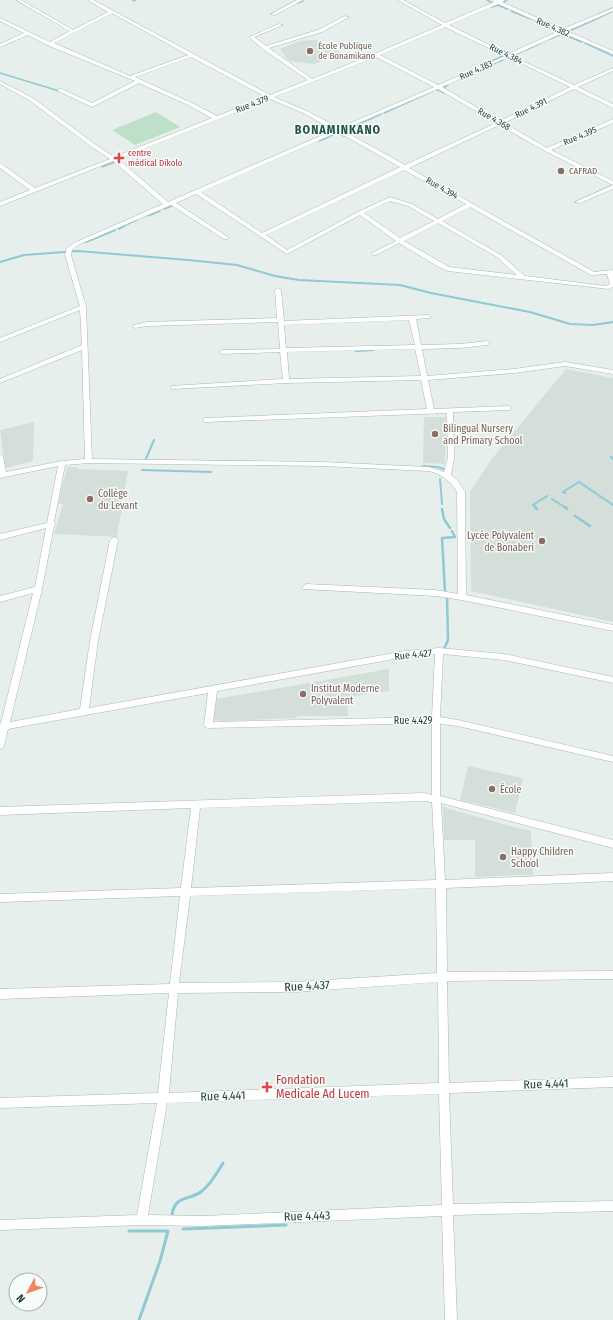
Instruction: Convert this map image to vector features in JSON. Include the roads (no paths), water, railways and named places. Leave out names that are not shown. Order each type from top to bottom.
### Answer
[{"type":"street","points":[[18,0],[74,32]]},
{"type":"street","name":"Rue 4.394","points":[[90,0],[270,98],[305,112],[593,274],[611,273]]},
{"type":"street","points":[[274,14],[301,0]]},
{"type":"street","name":"Rue 4.384","points":[[400,0],[447,26],[613,106]]},
{"type":"street","name":"Rue 4.379","points":[[0,204],[270,98],[447,26],[497,1]]},
{"type":"street","name":"Rue 4.382","points":[[497,1],[613,53]]},
{"type":"street","name":"Rue 4.383","points":[[82,307],[68,252],[76,244],[438,87],[613,8]]},
{"type":"street","points":[[49,44],[111,12]]},
{"type":"street","points":[[265,48],[316,32],[347,16]]},
{"type":"street","points":[[0,19],[49,44],[132,77],[216,118]]},
{"type":"street","points":[[0,25],[7,23]]},
{"type":"street","points":[[281,25],[251,37],[312,80]]},
{"type":"street","points":[[0,46],[28,33]]},
{"type":"street","points":[[132,77],[191,55]]},
{"type":"street","name":"Rue 4.368","points":[[376,55],[438,87],[546,150],[613,183]]},
{"type":"street","name":"Rue 4.391","points":[[262,235],[613,69]]},
{"type":"street","points":[[60,90],[92,105],[139,81]]},
{"type":"street","points":[[0,82],[31,99],[114,159],[170,204],[226,238]]},
{"type":"street","name":"Rue 4.395","points":[[546,150],[613,121]]},
{"type":"street","points":[[0,165],[34,190]]},
{"type":"street","points":[[578,202],[613,187]]},
{"type":"street","points":[[197,192],[287,252],[360,213],[392,198],[410,205],[499,256],[523,278]]},
{"type":"street","points":[[374,254],[471,204]]},
{"type":"street","points":[[360,213],[400,241],[444,268],[607,288],[613,285],[611,273]]},
{"type":"street","points":[[278,290],[286,381]]},
{"type":"street","points":[[0,340],[82,307],[85,346],[88,461]]},
{"type":"street","points":[[412,317],[431,411]]},
{"type":"street","points":[[135,326],[147,324],[428,317]]},
{"type":"street","points":[[222,352],[460,346],[487,343]]},
{"type":"street","points":[[0,380],[85,346]]},
{"type":"street","points":[[173,387],[286,381],[425,378],[514,371],[565,364],[613,372]]},
{"type":"street","points":[[205,420],[509,408]]},
{"type":"street","points":[[447,476],[451,458],[450,410]]},
{"type":"street","points":[[0,456],[2,476],[62,463],[88,461],[322,464],[429,469],[447,476],[456,483],[461,492],[462,597]]},
{"type":"street","points":[[0,746],[3,726],[38,589],[52,524],[62,463]]},
{"type":"street","points":[[0,537],[52,524]]},
{"type":"street","points":[[84,711],[94,641],[114,540]]},
{"type":"street","points":[[306,587],[436,593],[613,628]]},
{"type":"street","points":[[0,599],[38,589]]},
{"type":"street","points":[[439,651],[436,720],[436,799],[441,884],[444,1087],[451,1320]]},
{"type":"street","name":"Rue 4.427","points":[[3,726],[405,654],[439,651],[504,657],[613,680]]},
{"type":"street","name":"Rue 4.429","points":[[213,689],[208,725],[436,720],[466,725],[613,759]]},
{"type":"street","points":[[0,811],[424,797],[613,844]]},
{"type":"street","points":[[142,1220],[162,1098],[196,804]]},
{"type":"street","points":[[0,898],[613,877]]},
{"type":"street","name":"Rue 4.437","points":[[0,994],[174,988],[295,987],[443,977],[613,975]]},
{"type":"street","name":"Rue 4.441","points":[[0,1103],[613,1082]]},
{"type":"street","name":"Rue 4.443","points":[[0,1225],[142,1220],[204,1220],[448,1210],[613,1206]]},
{"type":"waterway","points":[[487,0],[491,2],[489,5]]},
{"type":"waterway","points":[[505,5],[504,2],[507,0]]},
{"type":"waterway","points":[[298,3],[303,1]]},
{"type":"waterway","points":[[492,7],[498,5],[507,9]]},
{"type":"waterway","points":[[599,14],[613,8]]},
{"type":"waterway","points":[[511,11],[531,19]]},
{"type":"waterway","points":[[572,34],[569,31],[613,11]]},
{"type":"waterway","points":[[535,21],[555,30],[556,33],[554,34]]},
{"type":"waterway","points":[[550,39],[562,34],[582,42]]},
{"type":"waterway","points":[[526,50],[541,43]]},
{"type":"waterway","points":[[585,43],[613,56]]},
{"type":"waterway","points":[[503,51],[511,53]]},
{"type":"waterway","points":[[516,57],[515,55],[523,51]]},
{"type":"waterway","points":[[492,61],[503,56],[501,53]]},
{"type":"waterway","points":[[498,62],[503,60]]},
{"type":"waterway","points":[[484,65],[490,62]]},
{"type":"waterway","points":[[460,79],[496,63]]},
{"type":"waterway","points":[[462,75],[471,71]]},
{"type":"waterway","points":[[0,73],[59,91]]},
{"type":"waterway","points":[[446,90],[444,87],[448,85]]},
{"type":"waterway","points":[[435,90],[439,90],[444,93]]},
{"type":"waterway","points":[[384,113],[433,91]]},
{"type":"waterway","points":[[368,120],[381,114]]},
{"type":"waterway","points":[[345,133],[345,130],[367,120]]},
{"type":"waterway","points":[[331,136],[337,133],[344,136]]},
{"type":"waterway","points":[[319,141],[329,137]]},
{"type":"waterway","points":[[102,167],[115,162]]},
{"type":"waterway","points":[[164,209],[172,206]]},
{"type":"waterway","points":[[148,216],[160,211]]},
{"type":"waterway","points":[[128,224],[137,220]]},
{"type":"waterway","points":[[119,229],[126,225]]},
{"type":"waterway","points":[[86,242],[115,230]]},
{"type":"waterway","points":[[0,262],[24,255],[78,251],[188,260],[237,265],[275,276],[299,280],[400,285],[431,293],[530,312],[570,324],[593,325],[613,322]]},
{"type":"waterway","points":[[356,351],[374,350]]},
{"type":"waterway","points":[[145,461],[154,440]]},
{"type":"waterway","points":[[423,466],[438,467],[446,470]]},
{"type":"waterway","points":[[142,470],[211,472]]},
{"type":"waterway","points":[[440,479],[442,504]]},
{"type":"waterway","points":[[565,493],[563,492],[579,482],[613,505]]},
{"type":"waterway","points":[[537,509],[533,505],[547,496]]},
{"type":"waterway","points":[[552,499],[566,508]]},
{"type":"waterway","points":[[442,509],[444,519],[450,528]]},
{"type":"waterway","points":[[575,516],[590,526]]},
{"type":"waterway","points":[[445,591],[442,538],[455,537],[452,531]]},
{"type":"waterway","points":[[444,649],[448,640],[447,597]]},
{"type":"waterway","points":[[172,1214],[177,1203],[202,1191],[214,1178],[223,1163]]},
{"type":"waterway","points":[[183,1229],[286,1225]]},
{"type":"waterway","points":[[129,1231],[168,1231],[160,1261],[139,1320]]},
{"type":"place","name":"École Publique de Bonamikano","points":[[310,51]]},
{"type":"place","name":"centre médical Dikolo","points":[[119,158]]},
{"type":"place","name":"CAFRAD","points":[[561,171]]},
{"type":"place","name":"Bilingual Nursery and Primary School","points":[[435,434]]},
{"type":"place","name":"Collège du Levant","points":[[90,499]]},
{"type":"place","name":"Lycée Polyvalent de Bonaberi","points":[[542,541]]},
{"type":"place","name":"Institut Moderne Polyvalent","points":[[303,694]]},
{"type":"place","name":"École","points":[[492,789]]},
{"type":"place","name":"Happy Children School","points":[[503,857]]},
{"type":"place","name":"Fondation Medicale Ad Lucem","points":[[267,1087]]},
{"type":"district","name":"BONAMINKANO","points":[[338,130]]}]
